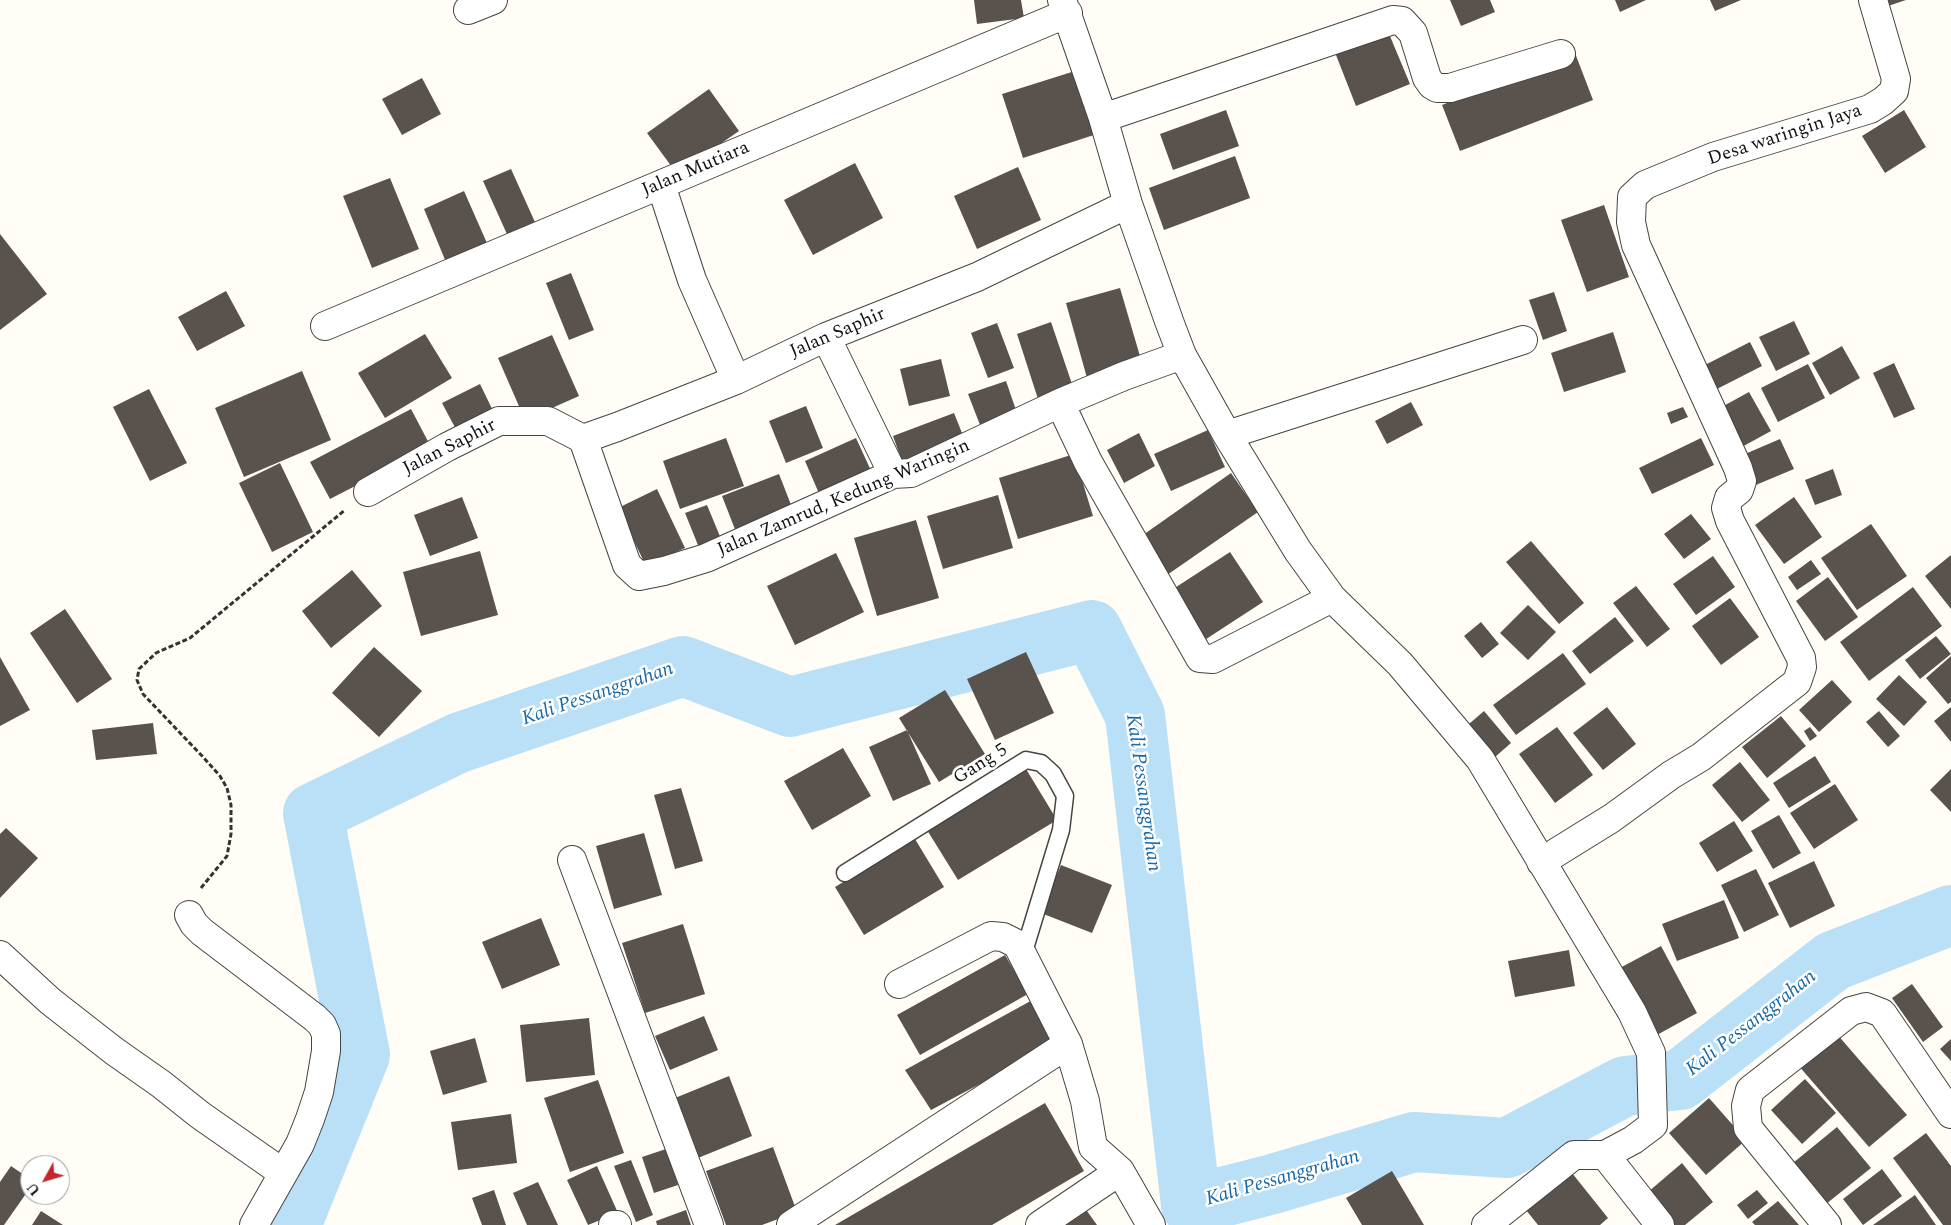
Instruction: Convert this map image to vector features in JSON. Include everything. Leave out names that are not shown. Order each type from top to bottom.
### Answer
[{"type":"street","points":[[468,10],[493,0]]},
{"type":"street","name":"Desa waringin Jaya","points":[[1542,862],[1612,818],[1671,775],[1700,757],[1797,682],[1802,667],[1801,658],[1730,521],[1726,508],[1729,498],[1739,490],[1742,480],[1738,468],[1636,245],[1630,222],[1632,197],[1645,185],[1714,157],[1870,109],[1883,101],[1894,91],[1896,79],[1873,0]]},
{"type":"street","points":[[1065,7],[1128,204],[1182,355],[1227,435],[1298,551],[1332,598],[1400,664],[1480,759],[1632,1012],[1651,1053],[1653,1125],[1633,1140],[1605,1155],[1574,1155],[1486,1225]]},
{"type":"street","name":"Jalan Mutiara","points":[[325,326],[662,185],[1065,7]]},
{"type":"street","points":[[1102,118],[1393,20],[1402,21],[1413,33],[1427,78],[1437,88],[1450,88],[1561,54]]},
{"type":"street","points":[[662,185],[692,280],[736,380]]},
{"type":"street","name":"Jalan Saphir","points":[[368,492],[447,447],[499,421],[548,421],[583,439],[736,380],[826,337],[977,277],[1128,204]]},
{"type":"street","points":[[826,337],[893,474]]},
{"type":"street","points":[[1227,435],[1523,340]]},
{"type":"street","name":"Jalan Zamrud, Kedung Waringin","points":[[583,439],[627,565],[639,576],[664,571],[706,558],[893,474],[911,473],[1060,403],[1124,376],[1182,355]]},
{"type":"street","points":[[1060,403],[1092,470],[1200,658],[1213,659],[1332,598]]},
{"type":"street","points":[[572,860],[710,1225]]},
{"type":"street","points":[[189,915],[202,932],[315,1018],[322,1025],[326,1034],[326,1051],[319,1092],[300,1144],[254,1225]]},
{"type":"street","points":[[899,984],[991,936],[1004,937],[1018,944],[1068,1044],[1085,1101],[1093,1147],[1120,1171],[1151,1225]]},
{"type":"street","points":[[0,955],[50,1001],[114,1051],[161,1084],[200,1115],[283,1173]]},
{"type":"street","points":[[1827,1225],[1748,1128],[1746,1106],[1750,1090],[1851,1011],[1866,1008],[1882,1013],[1951,1114]]},
{"type":"street","points":[[791,1225],[1068,1044]]},
{"type":"street","points":[[1605,1155],[1660,1225]]},
{"type":"street","points":[[1040,1225],[1120,1171]]},
{"type":"lane","name":"Gang 5","points":[[845,873],[1026,760],[1041,763],[1053,774],[1066,796],[1061,830],[1023,955]]},
{"type":"path","points":[[189,915],[192,899],[227,856],[231,834],[231,805],[227,788],[220,776],[143,694],[137,680],[139,669],[156,653],[190,638],[368,492]]},
{"type":"building","points":[[974,0],[1021,0],[1024,18],[977,24]]},
{"type":"building","points":[[1450,0],[1490,0],[1495,12],[1461,26]]},
{"type":"building","points":[[1615,0],[1646,0],[1620,12]]},
{"type":"building","points":[[1710,0],[1741,0],[1715,11]]},
{"type":"building","points":[[1879,0],[1906,0],[1882,8]]},
{"type":"building","points":[[1387,29],[1410,84],[1356,106],[1334,50]]},
{"type":"building","points":[[1575,53],[1593,100],[1460,151],[1442,105]]},
{"type":"building","points":[[1075,71],[1097,134],[1023,158],[1002,94]]},
{"type":"building","points":[[422,78],[441,114],[402,135],[382,99]]},
{"type":"building","points":[[709,89],[739,131],[677,174],[647,133]]},
{"type":"building","points":[[1226,110],[1239,146],[1173,170],[1160,134]]},
{"type":"building","points":[[1904,110],[1926,147],[1885,173],[1862,136]]},
{"type":"building","points":[[1235,156],[1250,198],[1164,230],[1149,188]]},
{"type":"building","points":[[855,163],[883,218],[813,255],[784,200]]},
{"type":"building","points":[[1018,167],[1041,220],[977,249],[954,196]]},
{"type":"building","points":[[511,169],[539,231],[511,243],[483,181]]},
{"type":"building","points":[[390,178],[419,249],[372,268],[343,196]]},
{"type":"building","points":[[464,191],[490,250],[448,267],[424,209]]},
{"type":"building","points":[[1604,205],[1629,277],[1587,292],[1561,220]]},
{"type":"building","points":[[0,234],[47,294],[0,330]]},
{"type":"building","points":[[571,273],[594,330],[569,340],[546,283]]},
{"type":"building","points":[[1120,288],[1142,363],[1087,378],[1066,303]]},
{"type":"building","points":[[226,291],[245,326],[197,351],[178,317]]},
{"type":"building","points":[[1554,292],[1567,331],[1543,340],[1529,300]]},
{"type":"building","points":[[1794,321],[1810,354],[1776,371],[1759,337]]},
{"type":"building","points":[[1051,322],[1073,387],[1038,399],[1017,334]]},
{"type":"building","points":[[997,323],[1014,368],[988,378],[971,333]]},
{"type":"building","points":[[1613,332],[1626,372],[1564,392],[1551,353]]},
{"type":"building","points":[[425,334],[452,378],[385,418],[358,373]]},
{"type":"building","points":[[552,335],[579,396],[525,420],[498,358]]},
{"type":"building","points":[[1750,342],[1762,366],[1715,390],[1703,366]]},
{"type":"building","points":[[1842,346],[1860,378],[1830,395],[1812,363]]},
{"type":"building","points":[[941,359],[950,396],[909,406],[900,369]]},
{"type":"building","points":[[1894,363],[1915,409],[1894,418],[1873,373]]},
{"type":"building","points":[[1808,364],[1825,398],[1778,422],[1761,388]]},
{"type":"building","points":[[302,371],[331,440],[244,477],[215,408]]},
{"type":"building","points":[[1006,381],[1018,416],[982,430],[968,394]]},
{"type":"building","points":[[480,384],[496,417],[459,435],[442,403]]},
{"type":"building","points":[[149,389],[187,463],[150,481],[113,407]]},
{"type":"building","points":[[1749,392],[1771,431],[1740,448],[1718,409]]},
{"type":"building","points":[[1411,402],[1423,425],[1387,444],[1375,421]]},
{"type":"building","points":[[806,406],[823,448],[786,463],[769,421]]},
{"type":"building","points":[[1683,407],[1688,417],[1671,424],[1667,413]]},
{"type":"building","points":[[411,409],[431,447],[330,499],[310,462]]},
{"type":"building","points":[[954,413],[966,443],[904,467],[893,436]]},
{"type":"building","points":[[1208,430],[1225,467],[1171,491],[1154,454]]},
{"type":"building","points":[[1139,433],[1155,466],[1124,483],[1107,450]]},
{"type":"building","points":[[726,438],[744,486],[680,509],[663,461]]},
{"type":"building","points":[[856,438],[873,475],[821,498],[805,461]]},
{"type":"building","points":[[1701,438],[1714,465],[1652,494],[1639,468]]},
{"type":"building","points":[[1780,439],[1794,469],[1751,487],[1738,457]]},
{"type":"building","points":[[1074,454],[1093,516],[1018,539],[999,478]]},
{"type":"building","points":[[280,463],[313,532],[272,552],[239,483]]},
{"type":"building","points":[[1833,469],[1842,495],[1815,505],[1805,480]]},
{"type":"building","points":[[1231,473],[1258,512],[1167,575],[1143,535]]},
{"type":"building","points":[[779,474],[795,515],[738,537],[722,496]]},
{"type":"building","points":[[657,489],[685,548],[646,566],[618,508]]},
{"type":"building","points":[[998,495],[1013,548],[943,569],[927,516]]},
{"type":"building","points":[[462,497],[478,538],[430,556],[414,515]]},
{"type":"building","points":[[1794,497],[1822,537],[1784,564],[1755,525]]},
{"type":"building","points":[[707,505],[724,546],[702,555],[685,513]]},
{"type":"building","points":[[1691,514],[1711,539],[1684,559],[1664,534]]},
{"type":"building","points":[[916,520],[939,598],[877,616],[854,538]]},
{"type":"building","points":[[1871,524],[1907,576],[1857,610],[1821,558]]},
{"type":"building","points":[[1531,541],[1584,603],[1559,624],[1506,562]]},
{"type":"building","points":[[480,551],[498,615],[421,636],[403,572]]},
{"type":"building","points":[[1230,552],[1263,602],[1200,643],[1167,593]]},
{"type":"building","points":[[836,553],[864,612],[795,645],[767,586]]},
{"type":"building","points":[[1951,555],[1951,609],[1925,576]]},
{"type":"building","points":[[1713,556],[1735,587],[1696,615],[1673,584]]},
{"type":"building","points":[[1811,560],[1821,574],[1797,590],[1788,577]]},
{"type":"building","points":[[352,570],[382,606],[331,648],[302,611]]},
{"type":"building","points":[[1828,577],[1858,617],[1825,641],[1796,601]]},
{"type":"building","points":[[1636,586],[1670,629],[1647,647],[1613,603]]},
{"type":"building","points":[[1913,587],[1942,626],[1869,681],[1840,642]]},
{"type":"building","points":[[1730,598],[1759,637],[1721,665],[1692,626]]},
{"type":"building","points":[[1528,605],[1556,632],[1528,660],[1500,633]]},
{"type":"building","points":[[65,609],[112,679],[77,703],[30,633]]},
{"type":"building","points":[[1615,617],[1634,641],[1590,674],[1572,651]]},
{"type":"building","points":[[1481,622],[1499,644],[1482,658],[1464,636]]},
{"type":"building","points":[[1936,636],[1951,654],[1920,679],[1905,660]]},
{"type":"building","points":[[374,647],[422,691],[379,737],[332,693]]},
{"type":"building","points":[[1026,652],[1054,713],[995,740],[967,679]]},
{"type":"building","points":[[1563,653],[1586,684],[1516,735],[1493,705]]},
{"type":"building","points":[[1951,656],[1951,702],[1948,704],[1926,678]]},
{"type":"building","points":[[0,657],[30,710],[0,726]]},
{"type":"building","points":[[1899,675],[1927,702],[1904,726],[1876,699]]},
{"type":"building","points":[[1832,680],[1852,702],[1819,732],[1799,710]]},
{"type":"building","points":[[945,690],[985,754],[939,782],[899,718]]},
{"type":"building","points":[[1607,707],[1636,744],[1603,770],[1573,733]]},
{"type":"building","points":[[1951,707],[1951,742],[1934,721]]},
{"type":"building","points":[[1484,711],[1511,743],[1495,757],[1469,724]]},
{"type":"building","points":[[1879,711],[1900,736],[1888,747],[1866,722]]},
{"type":"building","points":[[1781,716],[1806,746],[1767,778],[1742,747]]},
{"type":"building","points":[[153,723],[157,754],[96,760],[92,730]]},
{"type":"building","points":[[1557,727],[1593,775],[1555,803],[1519,754]]},
{"type":"building","points":[[1810,727],[1817,736],[1810,741],[1804,731]]},
{"type":"building","points":[[907,730],[931,784],[893,801],[869,747]]},
{"type":"building","points":[[843,748],[871,796],[812,830],[784,781]]},
{"type":"building","points":[[1815,756],[1831,782],[1789,808],[1773,783]]},
{"type":"building","points":[[1740,762],[1770,800],[1742,822],[1712,785]]},
{"type":"building","points":[[1026,769],[1057,820],[958,880],[927,830]]},
{"type":"building","points":[[1951,769],[1951,812],[1930,790]]},
{"type":"building","points":[[1835,784],[1858,820],[1814,849],[1790,813]]},
{"type":"building","points":[[681,788],[703,861],[675,869],[654,795]]},
{"type":"building","points":[[1779,815],[1801,853],[1773,869],[1751,831]]},
{"type":"building","points":[[1734,821],[1753,851],[1717,872],[1699,843]]},
{"type":"building","points":[[6,828],[38,858],[0,898],[0,834]]},
{"type":"building","points":[[644,833],[662,895],[614,909],[596,846]]},
{"type":"building","points":[[915,839],[944,887],[864,935],[835,887]]},
{"type":"building","points":[[1814,861],[1835,906],[1790,928],[1768,883]]},
{"type":"building","points":[[1061,865],[1112,885],[1092,933],[1041,913]]},
{"type":"building","points":[[1756,869],[1779,915],[1744,932],[1721,885]]},
{"type":"building","points":[[1724,900],[1739,938],[1677,961],[1662,924]]},
{"type":"building","points":[[541,918],[560,965],[502,989],[482,942]]},
{"type":"building","points":[[683,924],[705,994],[645,1013],[622,943]]},
{"type":"building","points":[[1661,946],[1697,1013],[1655,1036],[1618,969]]},
{"type":"building","points":[[1569,950],[1575,986],[1515,997],[1508,961]]},
{"type":"building","points":[[1005,955],[1028,994],[920,1055],[897,1015]]},
{"type":"building","points":[[1912,984],[1943,1027],[1923,1042],[1892,998]]},
{"type":"building","points":[[1036,998],[1055,1044],[931,1110],[905,1070]]},
{"type":"building","points":[[704,1016],[718,1050],[670,1070],[655,1036]]},
{"type":"building","points":[[589,1018],[595,1075],[526,1082],[520,1025]]},
{"type":"building","points":[[1836,1033],[1907,1115],[1869,1147],[1798,1065]]},
{"type":"building","points":[[475,1038],[487,1082],[443,1095],[430,1051]]},
{"type":"building","points":[[1951,1039],[1951,1061],[1940,1049]]},
{"type":"building","points":[[729,1076],[752,1136],[698,1158],[675,1098]]},
{"type":"building","points":[[1805,1079],[1836,1113],[1802,1144],[1771,1110]]},
{"type":"building","points":[[598,1080],[624,1153],[570,1172],[544,1098]]},
{"type":"building","points":[[1709,1098],[1746,1140],[1706,1175],[1669,1133]]},
{"type":"building","points":[[1045,1103],[1084,1171],[992,1225],[835,1225]]},
{"type":"building","points":[[511,1114],[517,1163],[458,1170],[451,1122]]},
{"type":"building","points":[[1837,1127],[1871,1168],[1826,1204],[1793,1163]]},
{"type":"building","points":[[1926,1133],[1951,1166],[1951,1225],[1943,1225],[1893,1158]]},
{"type":"building","points":[[773,1147],[797,1212],[762,1225],[726,1225],[706,1171]]},
{"type":"building","points":[[666,1149],[678,1185],[654,1193],[642,1157]]},
{"type":"building","points":[[631,1160],[653,1215],[636,1222],[614,1166]]},
{"type":"building","points":[[1682,1163],[1713,1202],[1685,1225],[1664,1225],[1641,1198]]},
{"type":"building","points":[[11,1166],[20,1172],[20,1202],[4,1225],[0,1225],[0,1182]]},
{"type":"building","points":[[597,1166],[618,1213],[588,1225],[567,1180]]},
{"type":"building","points":[[1568,1168],[1608,1218],[1600,1225],[1538,1225],[1522,1205]]},
{"type":"building","points":[[1882,1169],[1902,1196],[1863,1225],[1843,1199]]},
{"type":"building","points":[[1392,1171],[1424,1225],[1362,1225],[1346,1198]]},
{"type":"building","points":[[538,1182],[558,1225],[527,1225],[513,1193]]},
{"type":"building","points":[[494,1190],[506,1225],[482,1225],[472,1198]]},
{"type":"building","points":[[1757,1190],[1768,1203],[1748,1219],[1737,1205]]},
{"type":"building","points":[[1915,1195],[1936,1225],[1873,1225]]},
{"type":"building","points":[[1778,1201],[1799,1225],[1755,1225],[1752,1222]]},
{"type":"building","points":[[1082,1204],[1097,1225],[1052,1225]]},
{"type":"building","points":[[686,1210],[691,1225],[657,1225],[656,1221]]},
{"type":"building","points":[[41,1211],[63,1225],[32,1225]]},
{"type":"waterway","name":"Kali Pessanggrahan","points":[[291,1225],[360,1055],[313,813],[458,743],[683,666],[790,707],[1092,630],[1135,715],[1191,1205],[1273,1184],[1414,1142],[1507,1148],[1625,1086],[1680,1080],[1833,961],[1951,915]]}]
